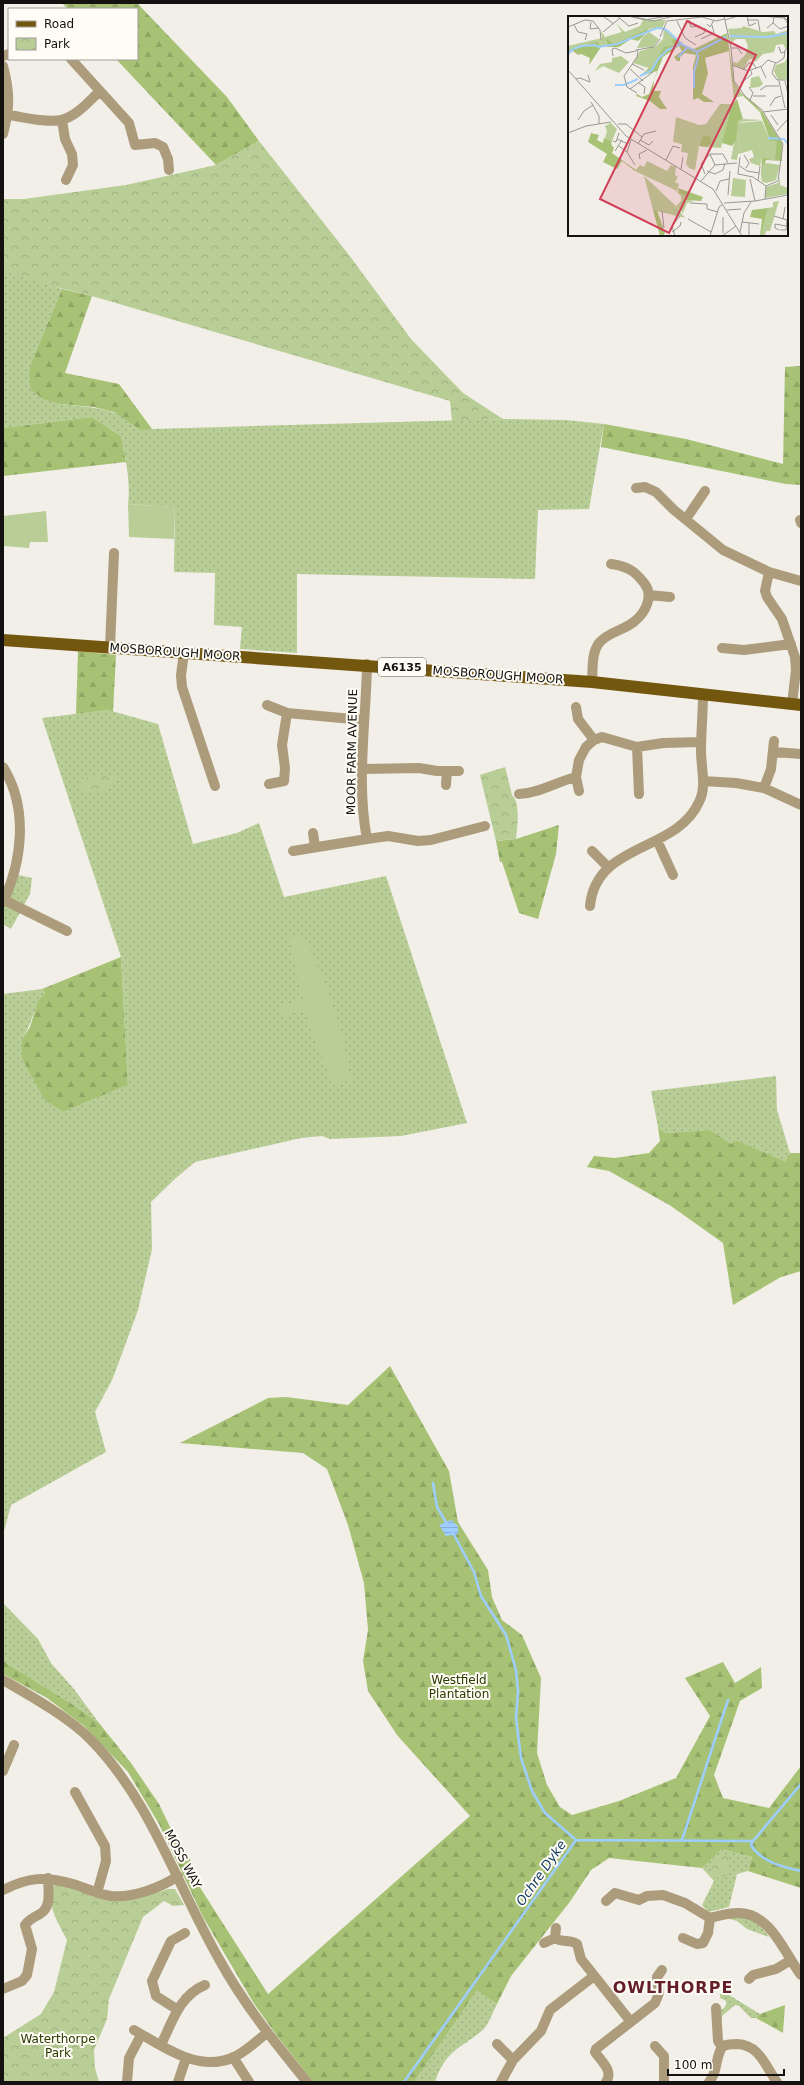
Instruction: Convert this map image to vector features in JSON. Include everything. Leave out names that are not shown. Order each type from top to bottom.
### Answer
[{"type":"main road","name":"MOSBOROUGH MOOR","points":[[3,640],[367,664],[592,682],[797,704]]},
{"type":"street","points":[[72,60],[129,122],[135,145],[155,143],[163,147],[168,159],[168,170]]},
{"type":"street","points":[[3,66],[9,91],[8,115],[3,134]]},
{"type":"street","points":[[8,115],[62,120],[73,114],[100,91]]},
{"type":"street","points":[[62,120],[65,139],[72,154],[73,165],[66,180]]},
{"type":"street","points":[[636,488],[645,487],[656,492],[674,510],[723,550],[769,572],[801,581]]},
{"type":"street","points":[[686,519],[704,491]]},
{"type":"street","points":[[110,647],[114,553]]},
{"type":"street","points":[[592,682],[595,650],[600,642],[635,621],[648,603],[649,596],[647,586],[635,572],[623,566],[611,564]]},
{"type":"street","points":[[769,572],[765,591],[767,597],[782,619],[795,650],[797,704]]},
{"type":"street","points":[[649,596],[670,597]]},
{"type":"street","points":[[722,648],[744,650],[795,650]]},
{"type":"street","points":[[184,652],[181,675],[182,687],[216,786]]},
{"type":"street","name":"MOOR FARM AVENUE","points":[[367,664],[363,720],[362,802],[368,840]]},
{"type":"street","points":[[590,906],[593,890],[608,867],[619,858],[682,826],[694,813],[700,801],[703,781],[701,742],[703,694]]},
{"type":"street","points":[[267,705],[286,713],[363,720]]},
{"type":"street","points":[[576,707],[578,719],[594,740]]},
{"type":"street","points":[[269,784],[284,781],[285,768],[282,745],[286,713]]},
{"type":"street","points":[[579,790],[576,777],[579,760],[586,747],[594,740],[602,737],[637,747],[663,743],[701,742]]},
{"type":"street","points":[[764,788],[771,769],[774,741]]},
{"type":"street","points":[[637,747],[639,794]]},
{"type":"street","points":[[774,752],[801,754]]},
{"type":"street","points":[[3,767],[9,776],[18,800],[20,835],[18,860],[3,901],[66,931]]},
{"type":"street","points":[[363,769],[419,768],[459,771]]},
{"type":"street","points":[[446,785],[447,771]]},
{"type":"street","points":[[519,794],[533,794],[560,781],[576,777]]},
{"type":"street","points":[[703,781],[736,783],[764,788],[801,805]]},
{"type":"street","points":[[292,851],[388,836],[418,841],[432,840],[485,826]]},
{"type":"street","points":[[313,833],[315,847]]},
{"type":"street","points":[[657,840],[673,875]]},
{"type":"street","points":[[592,851],[608,867]]},
{"type":"street","name":"MOSS WAY","points":[[3,1680],[28,1695],[90,1739],[114,1766],[136,1799],[178,1876],[219,1959],[267,2032],[307,2082]]},
{"type":"street","points":[[3,1771],[14,1745]]},
{"type":"street","points":[[75,1792],[105,1846],[106,1861],[97,1893]]},
{"type":"street","points":[[3,1890],[23,1881],[48,1878],[73,1884],[97,1893],[112,1896],[127,1895],[145,1891],[178,1876]]},
{"type":"street","points":[[3,1989],[22,1981],[27,1975],[32,1949],[25,1925],[28,1920],[44,1912],[47,1907],[48,1878]]},
{"type":"street","points":[[606,1901],[615,1893],[638,1900],[647,1896],[663,1894],[710,1918],[734,1913],[752,1915],[768,1927],[801,1975]]},
{"type":"street","points":[[684,1938],[697,1944],[703,1943],[708,1933],[710,1918]]},
{"type":"street","points":[[178,2010],[156,1996],[152,1982],[171,1941],[185,1933]]},
{"type":"street","points":[[544,1943],[556,1933],[561,1941],[571,1941],[577,1944],[581,1959],[631,2022]]},
{"type":"street","points":[[748,1979],[753,1975],[776,1969],[791,1960]]},
{"type":"street","points":[[606,2082],[609,2078],[609,2073],[595,2052],[596,2049],[631,2022],[658,1998],[659,1993],[657,1978],[662,1970]]},
{"type":"street","points":[[501,2082],[513,2060],[541,2031],[550,2010],[555,2004],[594,1976]]},
{"type":"street","points":[[161,2045],[178,2010],[188,1995],[205,1985]]},
{"type":"street","points":[[716,2008],[718,2041],[722,2047]]},
{"type":"street","points":[[127,2082],[129,2058],[138,2032],[186,2058],[202,2062],[218,2062],[233,2058],[267,2032]]},
{"type":"street","points":[[497,2044],[513,2060]]},
{"type":"street","points":[[709,2082],[716,2071],[719,2052],[722,2047],[733,2044],[751,2047],[762,2058],[777,2082]]},
{"type":"street","points":[[655,2046],[664,2056],[664,2082]]},
{"type":"street","points":[[178,2082],[186,2058]]},
{"type":"street","points":[[233,2058],[249,2082]]},
{"type":"green space","points":[[62,3],[137,3],[227,97],[259,141],[216,165],[117,60],[138,60],[138,8],[67,8]]},
{"type":"green space","points":[[259,141],[349,255],[411,339],[463,393],[503,419],[452,421],[450,401],[92,296],[44,284],[3,269],[3,199],[24,199],[126,185],[216,165]]},
{"type":"green space","points":[[3,269],[62,289],[33,358],[60,404],[93,408],[114,413],[133,423],[142,431],[152,429],[503,419],[566,420],[604,424],[589,509],[538,510],[535,579],[297,574],[297,653],[240,649],[242,627],[214,625],[215,573],[174,572],[175,507],[128,504],[128,478],[121,436],[92,417],[3,428]]},
{"type":"green space","points":[[62,289],[92,296],[65,373],[119,384],[152,429],[142,431],[114,412],[94,407],[60,404],[43,399],[31,390],[29,373],[33,358]]},
{"type":"green space","points":[[801,366],[801,485],[786,484],[601,447],[604,424],[686,439],[783,464],[785,367]]},
{"type":"green space","points":[[92,417],[121,436],[126,462],[3,476],[3,428]]},
{"type":"green space","points":[[128,504],[175,507],[174,539],[129,537]]},
{"type":"green space","points":[[46,511],[48,542],[30,542],[29,548],[3,546],[3,516]]},
{"type":"green space","points":[[78,651],[116,655],[113,712],[108,710],[76,714]]},
{"type":"green space","points":[[108,710],[158,724],[193,844],[237,833],[259,823],[284,897],[386,876],[467,1123],[401,1136],[330,1139],[322,1136],[301,1138],[195,1162],[176,1178],[151,1202],[152,1249],[138,1310],[113,1378],[95,1412],[106,1452],[11,1505],[3,1535],[3,994],[42,989],[45,993],[38,1004],[22,1039],[44,1098],[63,1112],[128,1085],[121,957],[42,718]]},
{"type":"green space","points":[[505,767],[512,795],[517,804],[518,822],[516,839],[496,841],[480,775]]},
{"type":"green space","points":[[96,774],[114,775],[116,781],[109,788],[101,792],[93,793],[83,790],[81,785],[87,778]]},
{"type":"green space","points":[[559,825],[556,854],[538,919],[519,913],[502,862],[500,862],[496,841],[516,839]]},
{"type":"green space","points":[[18,875],[32,878],[30,894],[11,929],[3,924],[3,895]]},
{"type":"green space","points":[[303,935],[324,979],[343,1040],[351,1080],[334,1086],[309,1027],[305,1011],[280,1016],[278,1007],[303,1000],[289,938]]},
{"type":"green space","points":[[121,957],[128,1085],[63,1112],[44,1099],[22,1058],[22,1039],[30,1027],[38,1001],[45,993],[42,989]]},
{"type":"green space","points":[[776,1076],[777,1110],[790,1153],[785,1161],[736,1140],[731,1145],[710,1130],[666,1133],[658,1127],[651,1091]]},
{"type":"green space","points":[[658,1127],[666,1133],[710,1130],[731,1144],[736,1140],[785,1161],[790,1153],[801,1153],[801,1271],[781,1277],[733,1305],[723,1243],[671,1206],[609,1171],[587,1167],[594,1156],[615,1158],[649,1153],[660,1141]]},
{"type":"green space","name":"Westfield Plantation","points":[[390,1366],[449,1471],[458,1522],[488,1570],[492,1597],[502,1620],[522,1635],[541,1678],[537,1753],[547,1785],[560,1807],[572,1815],[619,1801],[676,1778],[710,1716],[685,1678],[723,1662],[735,1683],[761,1667],[762,1688],[740,1701],[714,1775],[723,1798],[769,1808],[801,1766],[801,1888],[748,1871],[752,1857],[722,1849],[702,1868],[609,1858],[591,1870],[569,1903],[511,1976],[497,2004],[477,1990],[414,2082],[313,2082],[253,2002],[203,1917],[159,1824],[128,1772],[84,1726],[47,1698],[3,1674],[3,1661],[72,1704],[99,1723],[131,1763],[159,1804],[173,1833],[185,1849],[197,1874],[201,1889],[268,1994],[470,1816],[397,1735],[368,1691],[363,1661],[368,1630],[364,1583],[348,1525],[327,1469],[303,1453],[180,1443],[268,1398],[286,1397],[348,1405]]},
{"type":"green space","points":[[3,1603],[38,1639],[51,1663],[74,1689],[99,1723],[72,1704],[3,1661]]},
{"type":"green space","points":[[722,1849],[752,1857],[748,1871],[737,1874],[729,1907],[708,1912],[702,1905],[714,1881],[702,1868]]},
{"type":"green space","points":[[724,1856],[729,1857],[729,1873],[722,1877],[716,1878],[711,1873],[715,1858]]},
{"type":"green space","name":"Waterthorpe Park","points":[[60,1884],[146,1896],[168,1889],[175,1889],[184,1905],[173,1906],[164,1901],[143,1917],[109,1999],[107,2019],[94,2050],[95,2068],[99,2082],[3,2082],[3,2038],[41,2014],[54,1992],[67,1940],[54,1913],[51,1899],[51,1892],[54,1885]]},
{"type":"green space","points":[[740,1916],[757,1923],[769,1937],[747,1929],[737,1921],[726,1918]]},
{"type":"green space","points":[[477,1989],[497,2004],[486,2027],[449,2056],[439,2071],[435,2082],[414,2082]]},
{"type":"green space","points":[[720,1994],[729,1995],[760,2014],[756,2018],[751,2018],[739,2006],[735,2005],[722,2016],[721,2029],[721,2010],[726,2006],[726,2001],[720,1998]]},
{"type":"green space","points":[[785,2005],[783,2033],[756,2018],[760,2014]]},
{"type":"water","points":[[451,1520],[458,1526],[458,1534],[446,1536],[439,1525]]},
{"type":"waterway","points":[[433,1483],[437,1507],[447,1524]]},
{"type":"waterway","points":[[453,1533],[474,1572],[481,1596],[506,1635],[516,1670],[518,1691],[516,1718],[521,1758],[532,1791],[545,1813],[576,1840]]},
{"type":"waterway","points":[[682,1840],[728,1700]]},
{"type":"waterway","name":"Ochre Dyke","points":[[404,2082],[576,1840],[753,1841],[801,1784]]},
{"type":"waterway","points":[[753,1841],[751,1845],[755,1851],[766,1860],[801,1871]]},
{"type":"district","name":"OWLTHORPE","points":[[673,1987]]}]
